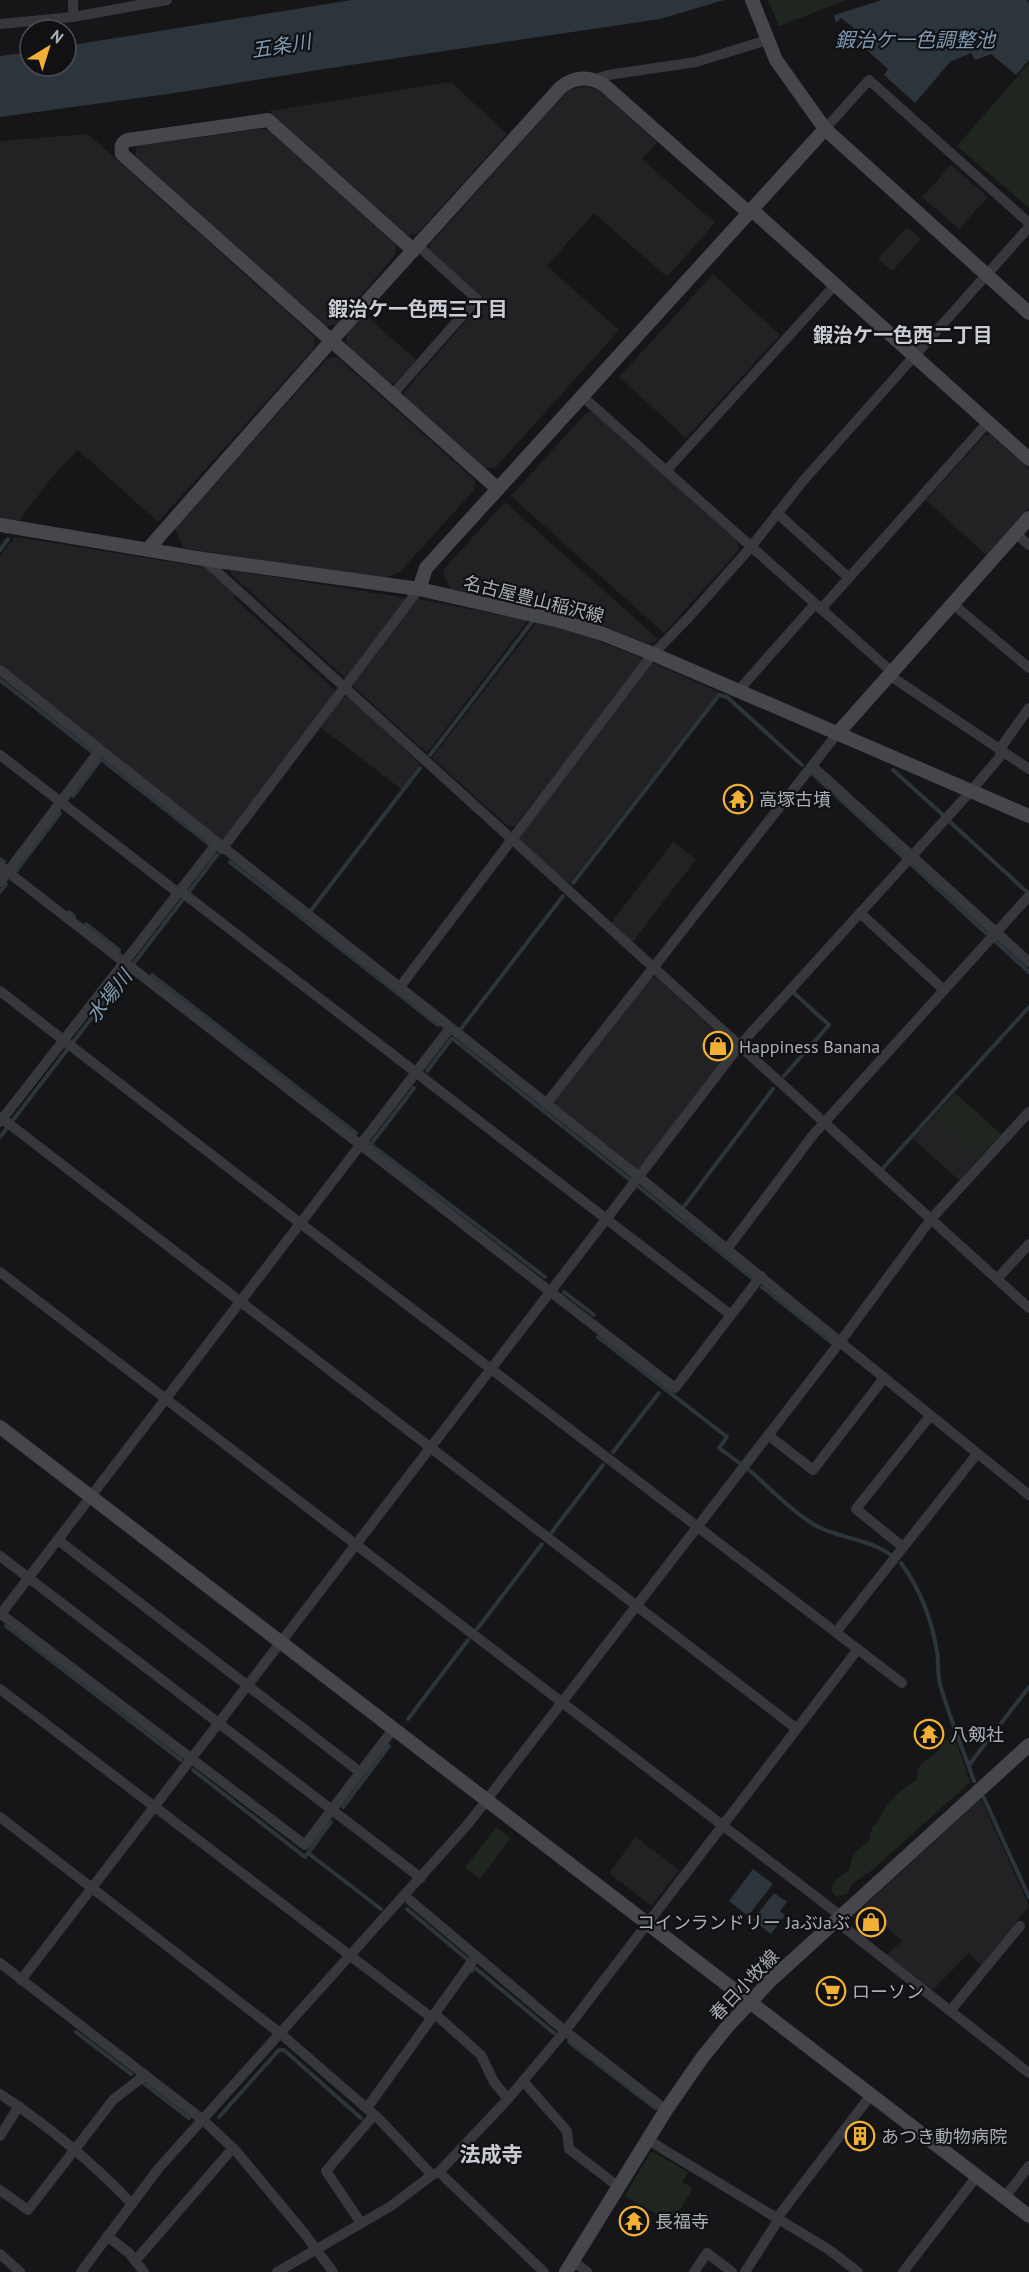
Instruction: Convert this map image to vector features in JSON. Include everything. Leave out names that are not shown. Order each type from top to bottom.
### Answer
[{"type":"street","points":[[73,0],[73,17]]},
{"type":"street","points":[[0,24],[73,17],[168,0]]},
{"type":"street","points":[[752,0],[776,60],[825,129],[1029,313]]},
{"type":"street","points":[[148,549],[331,341],[561,87],[570,80],[595,79],[696,62],[767,40]]},
{"type":"street","points":[[595,79],[751,211],[1029,459]]},
{"type":"street","points":[[399,988],[653,654],[668,641],[751,547],[803,481],[1029,225],[869,80],[426,568],[419,589],[68,1043],[4,1121],[797,1730]]},
{"type":"street","points":[[392,395],[477,299],[268,120],[124,142],[121,147],[122,154],[331,341],[498,489]]},
{"type":"street","points":[[666,471],[835,285]]},
{"type":"street","points":[[582,396],[891,674],[1029,769]]},
{"type":"street","points":[[738,691],[849,578],[988,422]]},
{"type":"street","points":[[777,513],[849,578]]},
{"type":"street","points":[[546,1104],[837,734],[1029,518]]},
{"type":"street","name":"名古屋豊山稲沢線","points":[[0,525],[203,559],[419,589],[560,621],[603,634],[653,654],[1029,816]]},
{"type":"street","points":[[1015,533],[1029,545]]},
{"type":"street","points":[[203,559],[1029,1308]]},
{"type":"street","points":[[953,604],[1029,668]]},
{"type":"street","points":[[0,670],[639,1177],[1029,1495]]},
{"type":"street","points":[[21,1980],[740,1045],[971,791],[1029,708]]},
{"type":"street","points":[[0,882],[4,869],[100,750]]},
{"type":"street","points":[[0,755],[731,1316]]},
{"type":"street","points":[[812,765],[1029,962]]},
{"type":"street","points":[[4,869],[675,1388],[761,1276]]},
{"type":"street","points":[[727,1248],[825,1122],[1029,896]]},
{"type":"street","points":[[860,913],[944,990]]},
{"type":"street","points":[[0,991],[902,1683]]},
{"type":"street","points":[[394,1728],[304,1845],[0,1615],[450,1028]]},
{"type":"street","points":[[81,2272],[159,2169],[468,1824],[840,1342],[931,1219],[1029,1112]]},
{"type":"street","points":[[997,1279],[1029,1244]]},
{"type":"street","points":[[0,1272],[723,1826],[1029,2073]]},
{"type":"street","points":[[768,1435],[813,1470],[884,1378]]},
{"type":"street","points":[[903,1547],[856,1509],[930,1416]]},
{"type":"street","points":[[0,1427],[1029,2216]]},
{"type":"street","points":[[836,1632],[977,1454]]},
{"type":"street","points":[[58,1540],[360,1772]]},
{"type":"street","points":[[0,1556],[421,1878]]},
{"type":"street","points":[[277,2272],[392,2206],[435,2174],[508,2099],[565,2031],[858,1649]]},
{"type":"street","points":[[0,1689],[153,1808],[433,2016],[481,2055],[494,2082],[508,2099]]},
{"type":"street","name":"春日小牧線","points":[[570,2267],[666,2110],[702,2058],[751,2002],[1029,1745]]},
{"type":"street","points":[[0,1817],[281,2034],[370,2111],[435,2174],[544,2272]]},
{"type":"street","points":[[405,1896],[565,2031],[666,2110]]},
{"type":"street","points":[[950,2011],[1020,1926]]},
{"type":"street","points":[[361,2223],[326,2171],[476,1956]]},
{"type":"street","points":[[0,1963],[203,2120],[233,2148],[333,2272]]},
{"type":"street","points":[[0,2190],[28,2210],[113,2100],[145,2075]]},
{"type":"street","points":[[523,2081],[567,2131],[569,2149],[619,2187]]},
{"type":"street","points":[[0,2094],[19,2106],[106,2176],[132,2204]]},
{"type":"street","points":[[745,2272],[778,2219],[871,2094]]},
{"type":"street","points":[[0,2136],[19,2106]]},
{"type":"street","points":[[648,2140],[828,2249],[858,2272]]},
{"type":"street","points":[[135,2261],[233,2148]]},
{"type":"street","points":[[1005,2197],[1029,2166]]},
{"type":"street","points":[[903,2272],[977,2176]]},
{"type":"street","points":[[107,2236],[129,2253],[144,2272]]},
{"type":"street","points":[[694,2272],[707,2253],[732,2272]]},
{"type":"street","points":[[0,2254],[20,2272]]},
{"type":"street","points":[[570,2267],[586,2272]]},
{"type":"shaded area","points":[[768,0],[846,0],[779,26]]},
{"type":"shaded area","points":[[1029,63],[1029,208],[957,146]]},
{"type":"shaded area","points":[[451,82],[507,134],[417,234],[407,235],[269,111]]},
{"type":"shaded area","points":[[585,86],[598,90],[657,142],[642,159],[715,223],[667,277],[594,213],[547,266],[619,330],[495,468],[485,468],[404,397],[404,392],[485,299],[430,250],[430,244],[568,90]]},
{"type":"shaded area","points":[[260,129],[270,131],[396,245],[395,255],[336,325],[325,326],[135,156],[137,146]]},
{"type":"shaded area","points":[[88,134],[315,337],[314,348],[158,522],[78,450],[54,475],[18,522],[0,519],[0,141]]},
{"type":"shaded area","points":[[951,165],[988,197],[959,229],[922,197]]},
{"type":"shaded area","points":[[907,227],[921,239],[892,271],[878,259]]},
{"type":"shaded area","points":[[713,274],[780,335],[686,438],[619,377]]},
{"type":"shaded area","points":[[364,314],[416,360],[396,382],[390,383],[347,345],[346,335]]},
{"type":"shaded area","points":[[337,357],[475,480],[475,489],[400,572],[382,579],[184,548],[174,528],[328,358]]},
{"type":"shaded area","points":[[587,412],[593,412],[738,542],[738,551],[664,633],[511,496]]},
{"type":"shaded area","points":[[985,435],[991,435],[1029,469],[1029,508],[986,555],[926,500]]},
{"type":"shaded area","points":[[505,502],[658,639],[648,644],[596,623],[552,609],[450,589],[443,570]]},
{"type":"shaded area","points":[[15,537],[204,567],[236,594],[234,598],[337,692],[222,842],[0,665],[0,556]]},
{"type":"shaded area","points":[[231,570],[407,598],[345,678],[231,574]]},
{"type":"shaded area","points":[[418,599],[528,620],[427,753],[354,687],[354,683]]},
{"type":"shaded area","points":[[537,622],[582,634],[644,659],[515,826],[508,826],[432,758]]},
{"type":"shaded area","points":[[653,663],[719,692],[568,885],[518,839]]},
{"type":"shaded area","points":[[343,697],[349,697],[420,764],[401,789],[320,727]]},
{"type":"shaded area","points":[[673,842],[696,859],[632,943],[611,923]]},
{"type":"shaded area","points":[[650,977],[656,977],[730,1045],[730,1050],[637,1172],[552,1104]]},
{"type":"shaded area","points":[[955,1093],[1001,1134],[979,1158],[933,1117]]},
{"type":"shaded area","points":[[933,1117],[979,1158],[959,1180],[913,1139]]},
{"type":"shaded area","points":[[951,1736],[955,1738],[970,1782],[871,1871],[853,1883],[847,1894],[835,1896],[831,1891],[834,1883],[849,1871],[853,1854],[869,1841],[872,1827],[886,1807],[900,1792],[917,1780],[920,1766],[935,1754]]},
{"type":"shaded area","points":[[981,1799],[1029,1906],[981,1965],[969,1953],[933,1990],[886,1955],[902,1941],[864,1906]]},
{"type":"shaded area","points":[[496,1827],[511,1838],[480,1879],[465,1868]]},
{"type":"shaded area","points":[[636,1837],[679,1870],[652,1906],[609,1873]]},
{"type":"shaded area","points":[[653,2152],[688,2172],[682,2182],[693,2188],[672,2223],[625,2196],[650,2153]]},
{"type":"water","name":"五条川","points":[[352,0],[724,0],[660,19],[175,93],[0,117],[0,56],[18,54],[18,78],[78,78],[78,44]]},
{"type":"water","name":"鍜治ケ一色調整池","points":[[882,0],[1026,0],[1029,2],[1029,60],[1016,75],[991,54],[975,60],[971,53],[950,62],[915,103],[884,75],[888,69],[849,34],[854,28],[841,18],[836,23],[834,15]]},
{"type":"water","points":[[753,1869],[773,1884],[748,1916],[729,1901]]},
{"type":"water","points":[[774,1893],[787,1902],[780,1911],[785,1915],[771,1934],[753,1920]]},
{"type":"waterway","points":[[0,550],[8,539]]},
{"type":"waterway","points":[[430,755],[532,622]]},
{"type":"waterway","points":[[0,680],[91,751]]},
{"type":"waterway","points":[[573,883],[719,695],[727,697],[802,765]]},
{"type":"waterway","points":[[73,796],[101,759],[209,844]]},
{"type":"waterway","points":[[309,913],[420,768]]},
{"type":"waterway","points":[[893,770],[943,815]]},
{"type":"waterway","points":[[813,774],[904,858]]},
{"type":"waterway","points":[[16,871],[60,813]]},
{"type":"waterway","points":[[949,821],[1027,892]]},
{"type":"waterway","name":"水場川","points":[[0,1137],[217,855]]},
{"type":"waterway","points":[[0,859],[4,862]]},
{"type":"waterway","points":[[230,862],[438,1025]]},
{"type":"waterway","points":[[911,864],[988,935]]},
{"type":"waterway","points":[[0,892],[6,884]]},
{"type":"waterway","points":[[460,1030],[563,896]]},
{"type":"waterway","points":[[69,912],[74,916]]},
{"type":"waterway","points":[[86,924],[119,950]]},
{"type":"waterway","points":[[994,940],[1029,972]]},
{"type":"waterway","points":[[152,975],[356,1133]]},
{"type":"waterway","points":[[784,1076],[829,1025],[794,993]]},
{"type":"waterway","points":[[883,1168],[1029,1007]]},
{"type":"waterway","points":[[427,1071],[452,1038],[629,1179]]},
{"type":"waterway","points":[[371,1144],[414,1088]]},
{"type":"waterway","points":[[682,1209],[773,1089]]},
{"type":"waterway","points":[[369,1143],[545,1277]]},
{"type":"waterway","points":[[639,1187],[752,1278]]},
{"type":"waterway","points":[[762,1287],[831,1342]]},
{"type":"waterway","points":[[564,1292],[594,1315]]},
{"type":"waterway","points":[[598,1337],[727,1437],[719,1448],[741,1464]]},
{"type":"waterway","points":[[613,1452],[659,1393]]},
{"type":"waterway","points":[[552,1532],[603,1465]]},
{"type":"waterway","points":[[749,1470],[788,1506],[813,1524],[832,1533],[873,1545],[891,1555]]},
{"type":"waterway","points":[[477,1629],[542,1544]]},
{"type":"waterway","points":[[901,1563],[914,1583],[932,1628],[940,1684],[974,1781]]},
{"type":"waterway","points":[[6,1626],[181,1760]]},
{"type":"waterway","points":[[408,1719],[468,1640]]},
{"type":"waterway","points":[[969,1765],[1029,1687]]},
{"type":"waterway","points":[[343,1807],[389,1746]]},
{"type":"waterway","points":[[193,1770],[305,1857],[308,1853],[381,1909]]},
{"type":"waterway","points":[[984,1798],[1029,1897]]},
{"type":"waterway","points":[[308,1853],[331,1822]]},
{"type":"waterway","points":[[407,1909],[467,1959]]},
{"type":"waterway","points":[[472,1971],[474,1967],[554,2033]]},
{"type":"waterway","points":[[76,2032],[131,2074]]},
{"type":"waterway","points":[[569,2042],[655,2108]]},
{"type":"waterway","points":[[219,2117],[279,2050],[284,2050],[361,2118]]},
{"type":"waterway","points":[[142,2082],[189,2118]]},
{"type":"place","name":"高塚古墳","points":[[738,799]]},
{"type":"place","name":"Happiness Banana","points":[[718,1046]]},
{"type":"place","name":"八剱社","points":[[929,1734]]},
{"type":"place","name":"コインランドリー JaぶJaぶ","points":[[871,1922]]},
{"type":"place","name":"ローソン","points":[[831,1991]]},
{"type":"place","name":"あつき動物病院","points":[[860,2136]]},
{"type":"place","name":"長福寺","points":[[634,2221]]},
{"type":"district","name":"鍜治ケ一色西三丁目","points":[[418,309]]},
{"type":"district","name":"鍜治ケ一色西二丁目","points":[[903,335]]},
{"type":"district","name":"法成寺","points":[[491,2154]]}]
